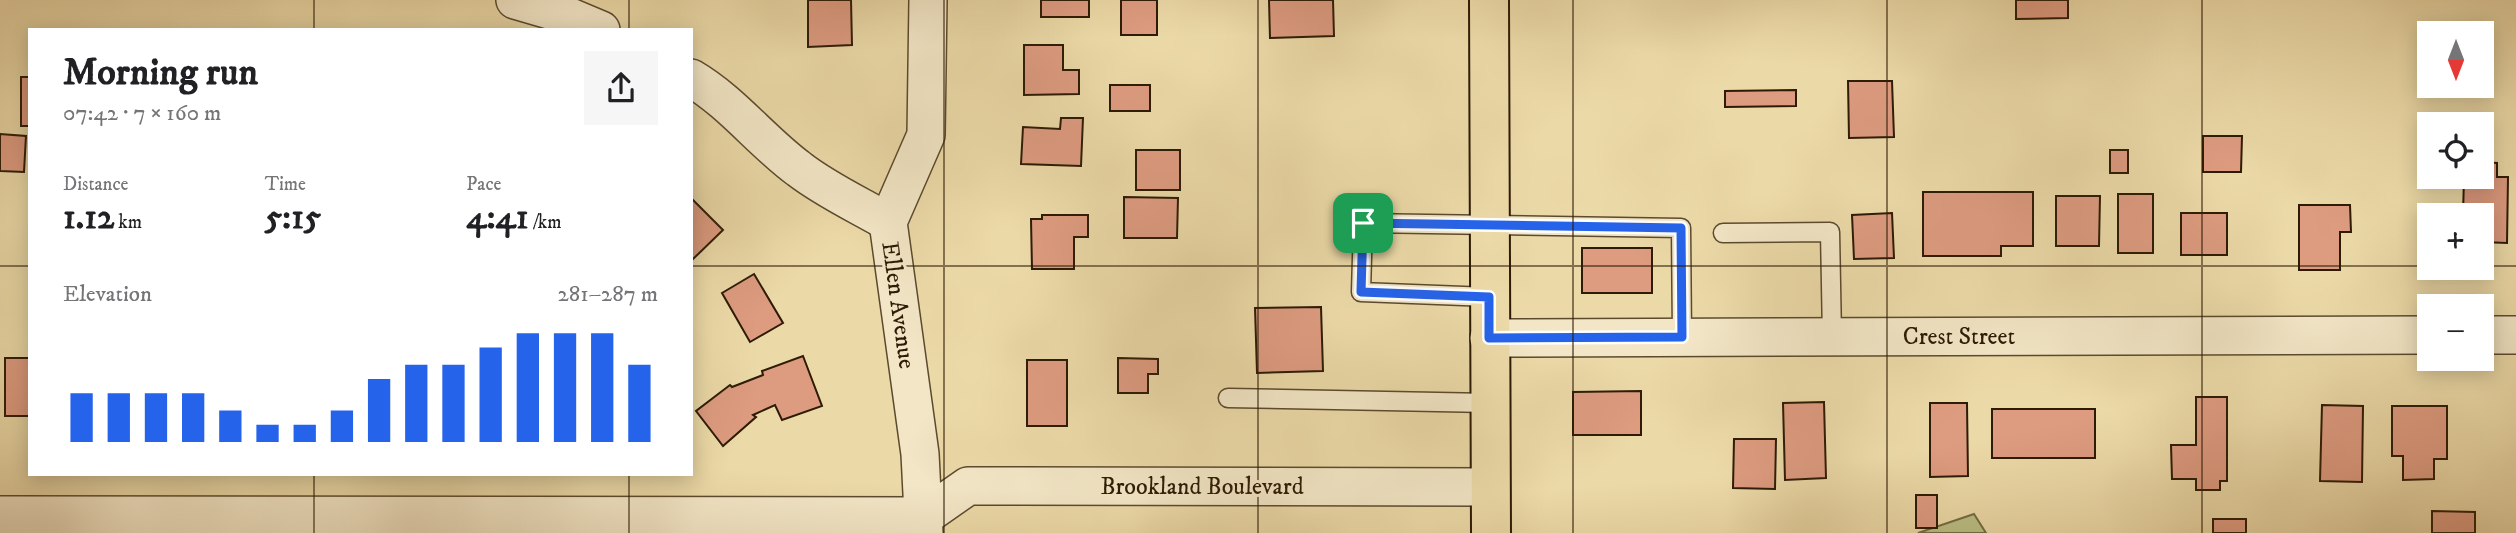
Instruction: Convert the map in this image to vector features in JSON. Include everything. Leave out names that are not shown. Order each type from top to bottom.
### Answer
[{"type":"main road","points":[[1489,0],[1491,533]]},
{"type":"street","points":[[515,0],[563,13],[597,28]]},
{"type":"street","name":"Ellen Avenue","points":[[928,0],[926,135],[888,222],[932,528]]},
{"type":"street","points":[[693,79],[703,84],[756,129],[799,169],[888,222]]},
{"type":"street","name":"Crest Street","points":[[1489,338],[2417,335]]},
{"type":"street","points":[[2494,335],[2516,335]]},
{"type":"street","name":"Brookland Boulevard","points":[[932,528],[968,486],[1489,487]]},
{"type":"street","points":[[0,515],[932,528]]},
{"type":"lane","points":[[1489,297],[1361,292],[1363,223],[1681,228],[1682,337]]},
{"type":"lane","points":[[1723,233],[1830,232],[1832,337]]},
{"type":"lane","points":[[1228,398],[1489,403]]},
{"type":"green space","points":[[1974,514],[1986,533],[1918,533]]},
{"type":"building","points":[[808,0],[851,0],[852,45],[808,47]]},
{"type":"building","points":[[1041,0],[1089,0],[1089,17],[1041,17]]},
{"type":"building","points":[[1121,0],[1157,0],[1157,35],[1121,35]]},
{"type":"building","points":[[1269,0],[1333,0],[1334,36],[1270,38]]},
{"type":"building","points":[[2016,0],[2068,0],[2068,18],[2016,19]]},
{"type":"building","points":[[1024,45],[1063,45],[1063,70],[1079,70],[1079,94],[1024,95]]},
{"type":"building","points":[[21,77],[28,77],[28,126],[21,126]]},
{"type":"building","points":[[1848,81],[1892,81],[1894,137],[1849,138]]},
{"type":"building","points":[[1110,85],[1150,85],[1150,111],[1110,111]]},
{"type":"building","points":[[1796,90],[1796,106],[1725,107],[1725,91]]},
{"type":"building","points":[[1061,118],[1083,118],[1081,166],[1021,164],[1023,127],[1060,129]]},
{"type":"building","points":[[0,134],[26,136],[24,172],[0,171]]},
{"type":"building","points":[[2203,136],[2242,136],[2241,172],[2203,172]]},
{"type":"building","points":[[1136,150],[1180,150],[1180,190],[1136,190]]},
{"type":"building","points":[[2110,150],[2128,150],[2128,173],[2110,173]]},
{"type":"building","points":[[2494,163],[2497,163],[2497,177],[2508,177],[2507,243],[2494,242],[2494,203],[2463,203],[2464,189],[2494,189]]},
{"type":"building","points":[[1923,192],[2033,192],[2033,246],[2001,246],[2001,256],[1923,256]]},
{"type":"building","points":[[2118,194],[2153,194],[2153,253],[2118,253]]},
{"type":"building","points":[[2056,196],[2100,196],[2099,246],[2056,246]]},
{"type":"building","points":[[1124,197],[1178,198],[1177,238],[1124,238]]},
{"type":"building","points":[[693,200],[723,230],[693,259]]},
{"type":"building","points":[[2299,205],[2350,205],[2351,232],[2340,232],[2340,270],[2299,270]]},
{"type":"building","points":[[1892,213],[1894,258],[1854,259],[1852,215]]},
{"type":"building","points":[[2181,213],[2227,213],[2227,255],[2181,255]]},
{"type":"building","points":[[1042,215],[1088,215],[1088,237],[1074,237],[1074,269],[1032,269],[1031,219],[1042,219]]},
{"type":"building","points":[[1582,248],[1652,248],[1652,293],[1582,293]]},
{"type":"building","points":[[754,274],[783,323],[750,342],[722,293]]},
{"type":"building","points":[[1321,307],[1323,371],[1257,373],[1255,308]]},
{"type":"building","points":[[803,356],[822,406],[782,420],[775,405],[753,415],[756,417],[723,446],[696,411],[730,385],[732,387],[763,375],[762,371]]},
{"type":"building","points":[[5,358],[28,358],[28,416],[5,416]]},
{"type":"building","points":[[1118,358],[1158,359],[1158,374],[1148,374],[1148,393],[1118,393]]},
{"type":"building","points":[[1027,360],[1067,360],[1067,426],[1027,426]]},
{"type":"building","points":[[1641,391],[1641,435],[1573,435],[1573,392]]},
{"type":"building","points":[[2196,397],[2227,397],[2227,481],[2220,481],[2220,490],[2196,490],[2196,479],[2172,479],[2171,445],[2196,445]]},
{"type":"building","points":[[1824,402],[1826,478],[1785,480],[1783,403]]},
{"type":"building","points":[[1930,403],[1967,403],[1968,476],[1930,477]]},
{"type":"building","points":[[2322,405],[2363,406],[2362,482],[2320,481]]},
{"type":"building","points":[[2392,406],[2447,406],[2447,459],[2434,459],[2434,479],[2403,480],[2403,456],[2392,456]]},
{"type":"building","points":[[1992,409],[2095,409],[2095,458],[1992,458]]},
{"type":"building","points":[[1734,439],[1776,439],[1775,489],[1733,488]]},
{"type":"building","points":[[1916,495],[1937,495],[1937,528],[1916,528]]},
{"type":"building","points":[[2432,511],[2475,512],[2475,533],[2432,533]]},
{"type":"building","points":[[2213,519],[2246,519],[2246,533],[2213,533]]},
{"type":"route","points":[[1363,223],[1681,228],[1682,337],[1489,338],[1489,297],[1361,292],[1363,223]]}]
